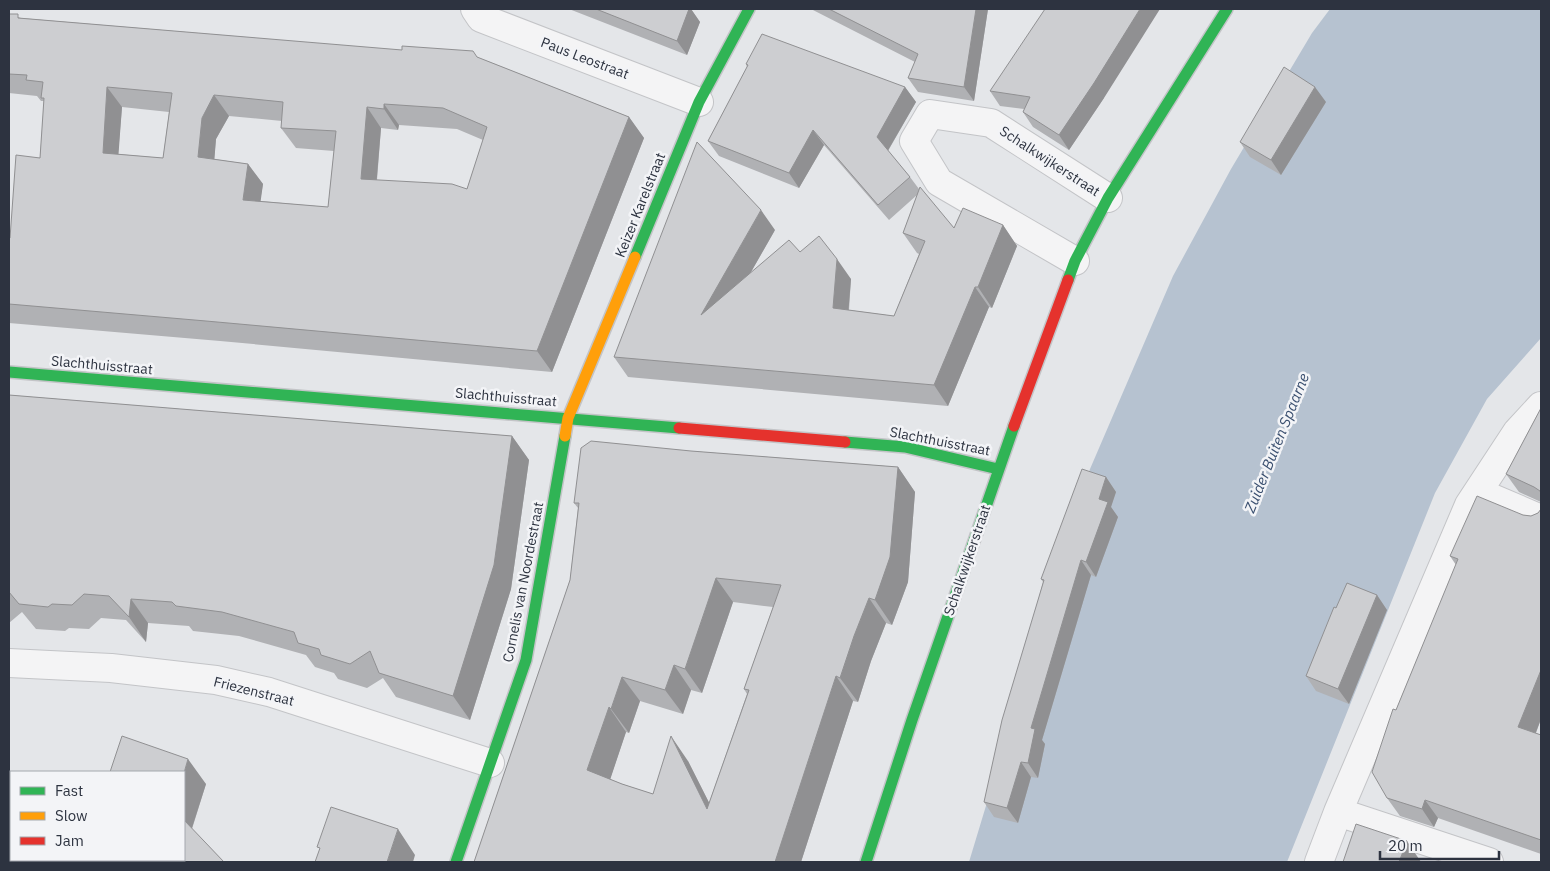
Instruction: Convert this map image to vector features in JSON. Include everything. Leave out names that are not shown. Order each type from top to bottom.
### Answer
[{"type":"street","name":"Paus Leostraat","points":[[475,9],[481,18],[699,102]]},
{"type":"street","name":"Keizer Karelstraat","points":[[568,418],[699,102],[749,9]]},
{"type":"street","name":"Schalkwijkerstraat","points":[[866,862],[998,468],[1075,260],[1108,198],[1221,11]]},
{"type":"street","name":"Schalkwijkerstraat","points":[[1075,260],[939,182],[914,141],[930,114],[991,123],[1108,198]]},
{"type":"street","name":"Slachthuisstraat","points":[[9,372],[904,447],[998,468]]},
{"type":"street","points":[[1319,862],[1338,812],[1470,505],[1517,432],[1541,406]]},
{"type":"street","name":"Cornelis van Noordestraat","points":[[456,862],[526,660],[568,418]]},
{"type":"street","points":[[1478,492],[1541,519]]},
{"type":"street","name":"Friezenstraat","points":[[9,663],[111,668],[216,680],[269,692],[490,763]]},
{"type":"street","points":[[1338,812],[1489,862]]},
{"type":"water","name":"Zuider Buiten Spaarne","points":[[1330,9],[1541,9],[1541,338],[1487,399],[1435,493],[1287,862],[969,862],[1044,614],[1035,610],[1090,469],[1173,276],[1231,169],[1312,33]]},
{"type":"building","points":[[596,9],[689,9],[677,41]]},
{"type":"building","points":[[829,9],[976,9],[964,87],[908,78],[918,54]]},
{"type":"building","points":[[1045,9],[1140,9],[1059,135],[1023,112],[1030,97],[990,91]]},
{"type":"building","points":[[9,14],[18,14],[18,18],[402,50],[402,46],[473,51],[477,57],[629,117],[537,351],[9,304],[9,238],[16,155],[40,158],[44,98],[41,98],[43,82],[26,80],[27,75],[9,74]],"holes":[[[107,87],[172,93],[163,158],[103,153]],[[214,95],[283,102],[281,128],[336,131],[328,207],[243,200],[248,164],[198,157],[202,118]],[[384,104],[443,108],[487,127],[467,189],[452,184],[361,179],[367,107],[384,109]]]},
{"type":"building","points":[[762,34],[905,87],[877,137],[910,177],[878,205],[813,130],[789,173],[708,141]]},
{"type":"building","points":[[1284,67],[1315,87],[1271,160],[1240,142]]},
{"type":"building","points":[[697,142],[761,210],[701,315],[789,240],[800,252],[819,236],[837,259],[833,308],[894,316],[925,241],[903,233],[920,187],[954,228],[963,208],[1003,225],[978,287],[975,287],[934,385],[614,357]]},
{"type":"building","points":[[9,395],[512,436],[494,565],[453,696],[379,673],[370,651],[350,664],[321,655],[319,649],[298,643],[294,632],[222,612],[176,606],[172,602],[131,599],[129,617],[109,596],[84,594],[72,605],[52,604],[48,607],[19,604],[9,592]]},
{"type":"building","points":[[1541,408],[1541,493],[1534,487],[1506,474]]},
{"type":"building","points":[[591,441],[691,451],[898,467],[890,557],[875,600],[869,598],[840,678],[836,676],[775,862],[474,862],[570,580],[579,503],[574,503],[581,448]],"holes":[[[716,578],[781,585],[744,689],[749,690],[707,809],[671,736],[653,794],[587,770],[609,707],[611,709],[622,677],[665,690],[674,665],[685,669]]]},
{"type":"building","points":[[1082,469],[1106,477],[1099,499],[1108,502],[1086,562],[1081,560],[1031,728],[1035,729],[1028,763],[1021,762],[1007,808],[984,802],[1002,720],[1044,580],[1041,579]]},
{"type":"building","points":[[1477,496],[1523,515],[1531,516],[1538,513],[1541,509],[1541,670],[1518,727],[1541,735],[1541,840],[1425,800],[1422,809],[1387,798],[1372,772],[1393,709],[1396,710],[1458,559],[1450,556]]},
{"type":"building","points":[[1347,583],[1377,595],[1338,689],[1306,676],[1334,607],[1336,608]]},
{"type":"building","points":[[122,736],[188,759],[185,771],[110,771]]},
{"type":"building","points":[[331,807],[398,829],[387,862],[315,862],[320,848],[317,847]]},
{"type":"building","points":[[185,821],[224,862],[134,862],[185,861]]},
{"type":"building","points":[[1356,824],[1407,841],[1399,862],[1343,862]]},
{"type":"traffic: fast","points":[[635,257],[699,102],[749,9]]},
{"type":"traffic: fast","points":[[1068,280],[1075,261],[1108,198],[1227,9]]},
{"type":"traffic: fast","points":[[9,372],[679,428]]},
{"type":"traffic: fast","points":[[866,862],[912,720],[1014,426]]},
{"type":"traffic: fast","points":[[456,862],[526,660],[565,436]]},
{"type":"traffic: fast","points":[[845,442],[905,447],[998,469]]},
{"type":"traffic: slow","points":[[565,436],[568,418],[635,257]]},
{"type":"traffic: jam","points":[[1014,426],[1068,280]]},
{"type":"traffic: jam","points":[[679,428],[845,442]]}]
